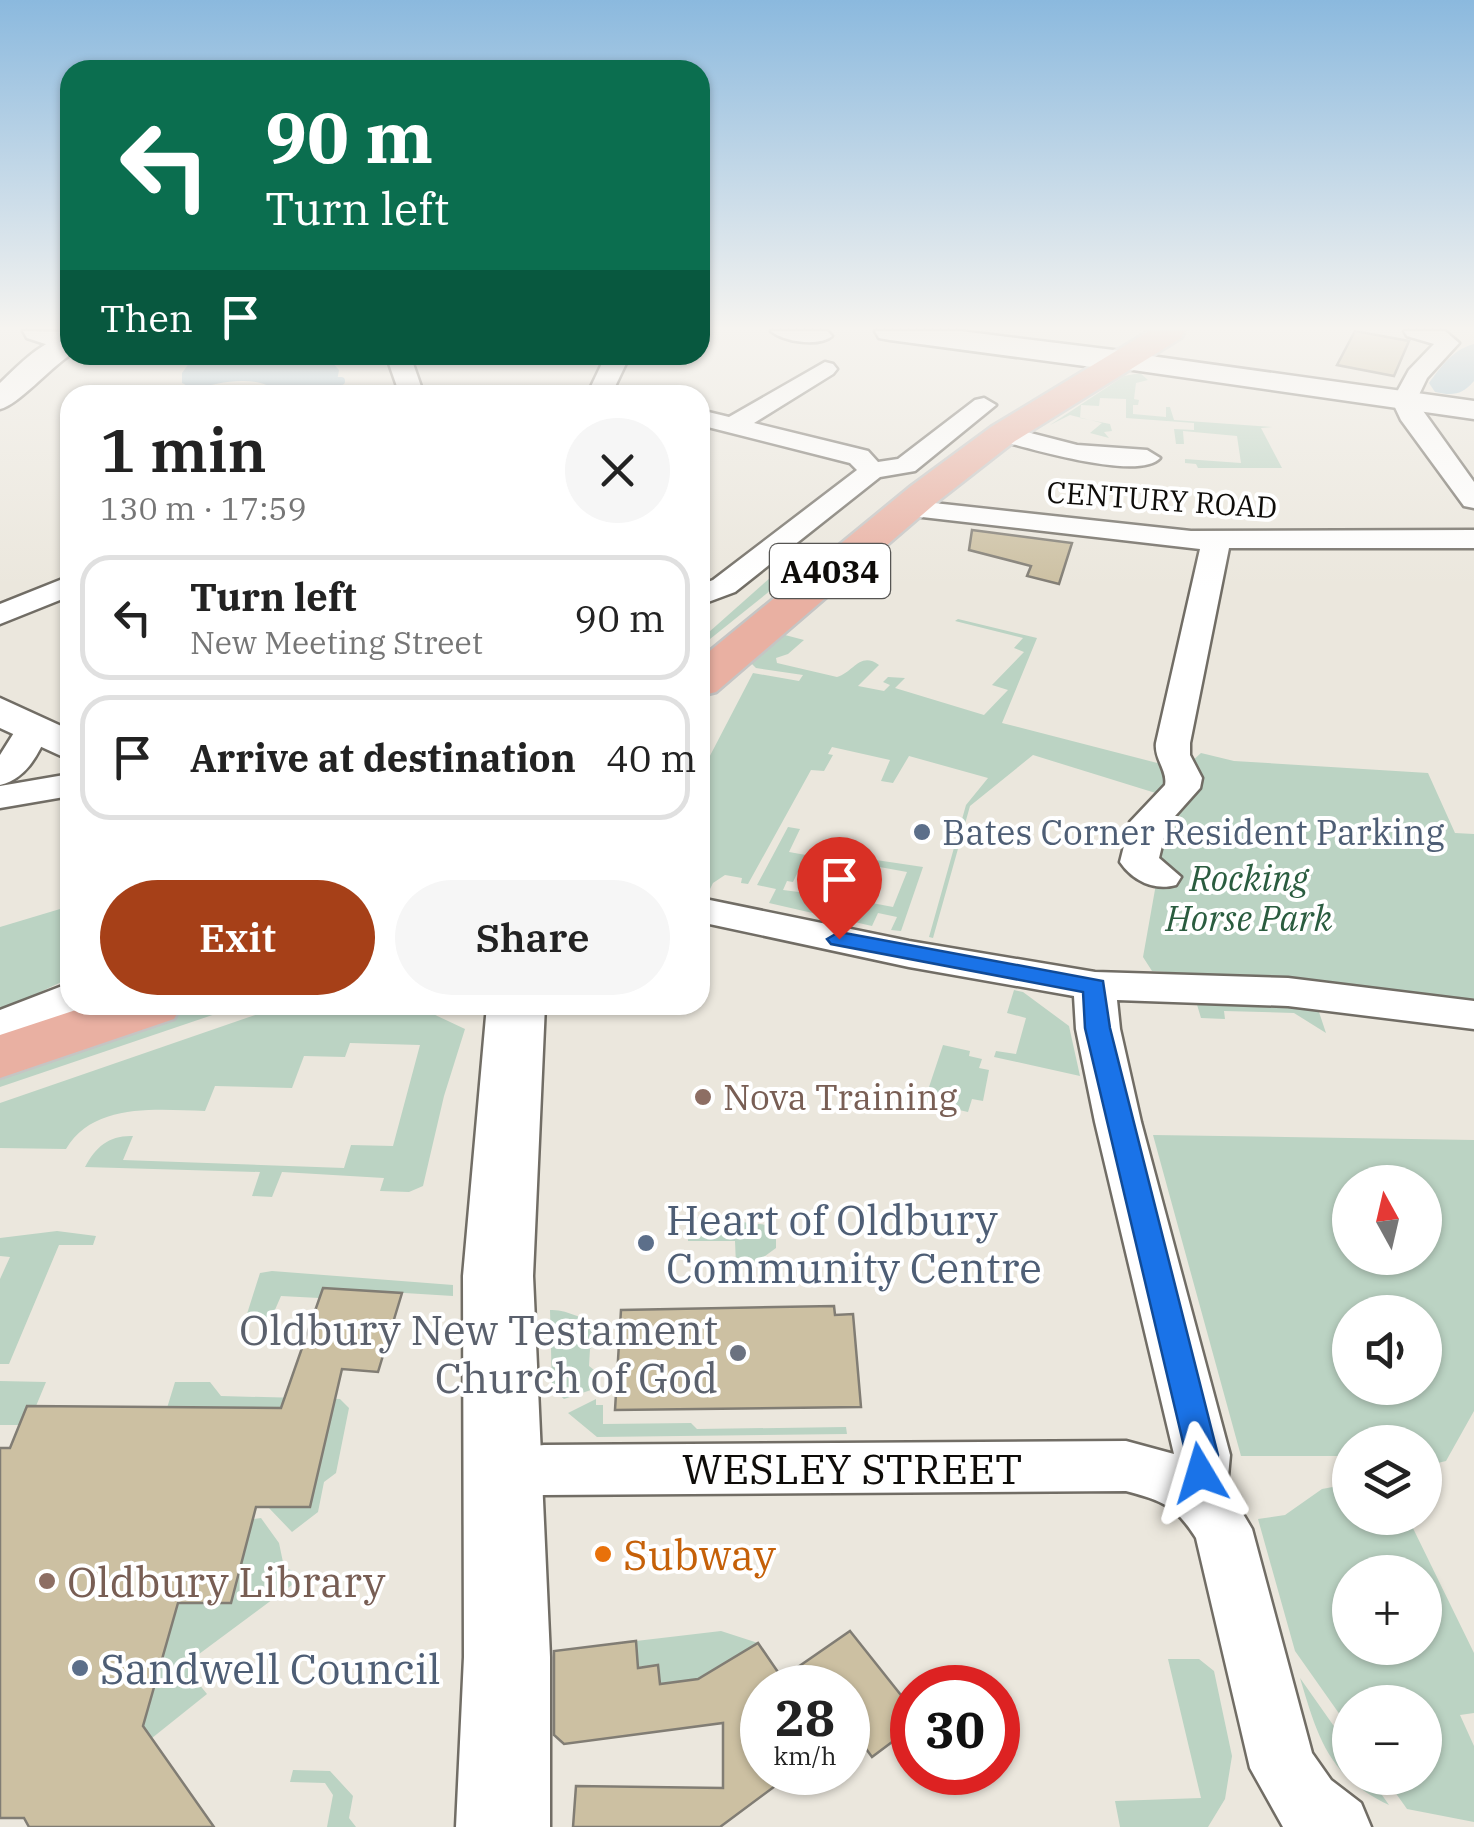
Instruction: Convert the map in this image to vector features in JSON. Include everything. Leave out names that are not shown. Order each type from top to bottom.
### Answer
[{"type":"main road","name":"A4034","points":[[710,674],[906,508],[1001,421],[1034,416]]},
{"type":"main road","points":[[10,1045],[117,1015]]},
{"type":"main road","points":[[10,1045],[121,1025],[149,1015]]},
{"type":"main road","points":[[503,1827],[508,1657],[499,1237],[515,1015]]},
{"type":"street","points":[[735,424],[748,416]]},
{"type":"street","points":[[1411,416],[1474,500]]},
{"type":"street","points":[[710,420],[860,457],[872,470]]},
{"type":"street","points":[[710,592],[724,586],[872,470],[906,465],[1001,421],[1077,453],[1147,458]]},
{"type":"street","name":"CENTURY ROAD","points":[[906,508],[1216,541],[1474,538]]},
{"type":"street","points":[[1162,877],[1139,862],[1148,822],[1182,788],[1184,778],[1172,755],[1173,743],[1216,541]]},
{"type":"street","points":[[0,614],[60,589]]},
{"type":"street","points":[[0,774],[17,759],[35,728]]},
{"type":"street","points":[[0,797],[60,787]]},
{"type":"street","points":[[710,912],[909,954],[1095,986],[1288,992],[1474,1015]]},
{"type":"street","points":[[1095,986],[1098,1028],[1114,1104],[1202,1455],[1198,1492],[1223,1528],[1270,1729],[1283,1768],[1311,1819]]},
{"type":"street","points":[[10,1045],[60,1008]]},
{"type":"street","name":"WESLEY STREET","points":[[502,1474],[544,1470],[1126,1466],[1165,1476],[1198,1492]]},
{"type":"green space","points":[[1173,416],[1174,420],[1272,427],[1261,428],[1282,468],[1198,468],[1196,464],[1185,463],[1185,459],[1241,463],[1237,436],[1183,431],[1184,444],[1176,444],[1174,429],[1194,430],[1194,423],[1126,418]]},
{"type":"green space","points":[[1090,420],[1110,424],[1112,431],[1104,432],[1109,438],[1090,433],[1102,423]]},
{"type":"green space","points":[[798,553],[811,558],[710,639],[710,631]]},
{"type":"green space","name":"Rocking Horse Park","points":[[955,621],[1037,638],[1002,723],[1169,766],[1162,795],[1033,755],[970,806],[933,938],[929,937],[966,805],[988,778],[909,756],[893,783],[881,781],[890,760],[832,747],[828,754],[833,755],[824,771],[811,770],[748,884],[741,883],[742,878],[725,875],[710,889],[710,756],[753,673],[799,681],[803,675],[756,668],[751,663],[785,635],[804,640],[788,654],[776,658],[777,663],[837,677],[862,661],[872,661],[879,665],[858,686],[884,691],[890,685],[883,682],[888,677],[905,678],[895,688],[984,715],[1008,690],[992,685],[1024,652],[1014,648],[1023,638]]},
{"type":"green space","name":"Rocking Horse Park","points":[[1201,753],[1234,761],[1428,773],[1455,833],[1474,834],[1474,1006],[1198,983],[1182,973],[1152,971],[1143,957],[1156,884],[1153,861],[1170,816],[1190,800],[1194,789],[1191,762]]},
{"type":"green space","points":[[788,827],[800,829],[789,852],[806,855],[793,882],[787,881],[783,890],[839,897],[830,917],[769,903],[776,889],[757,885]]},
{"type":"green space","points":[[876,860],[923,867],[901,931],[891,930],[897,917],[878,913],[872,926],[837,918],[846,898],[893,907],[907,872],[874,866]]},
{"type":"green space","points":[[60,909],[60,983],[0,1011],[0,927]]},
{"type":"green space","points":[[1014,990],[1023,992],[1069,1026],[1080,1076],[994,1057],[996,1051],[1016,1054],[1026,1018],[1007,1013]]},
{"type":"green space","points":[[1195,998],[1306,1003],[1319,1012],[1326,1033],[1294,1013],[1224,1011],[1225,1019],[1201,1018]]},
{"type":"green space","points":[[168,1015],[212,1015],[0,1087],[0,1071]]},
{"type":"green space","points":[[255,1015],[435,1015],[465,1029],[423,1186],[409,1192],[380,1191],[384,1178],[282,1172],[272,1197],[252,1196],[260,1172],[85,1167],[104,1143],[133,1136],[123,1160],[344,1168],[351,1145],[393,1146],[420,1045],[350,1043],[345,1057],[304,1056],[292,1088],[215,1086],[205,1111],[148,1110],[110,1116],[78,1134],[66,1149],[0,1148],[0,1103]]},
{"type":"green space","points":[[943,1045],[970,1051],[969,1056],[982,1059],[979,1068],[989,1070],[983,1101],[972,1099],[968,1112],[924,1102]]},
{"type":"green space","points":[[1153,1135],[1474,1140],[1474,1411],[1446,1461],[1442,1462],[1442,1425],[1332,1425],[1332,1456],[1241,1456]]},
{"type":"green space","points":[[689,1216],[776,1226],[776,1248],[753,1265],[736,1265],[735,1241],[688,1241]]},
{"type":"green space","points":[[57,1231],[96,1236],[93,1245],[59,1245],[9,1364],[0,1364],[0,1279],[10,1257],[0,1256],[0,1238]]},
{"type":"green space","points":[[260,1273],[453,1285],[453,1296],[324,1288],[319,1298],[281,1296],[271,1319],[246,1317]]},
{"type":"green space","points":[[550,1310],[601,1323],[600,1341],[590,1349],[589,1366],[598,1373],[597,1388],[564,1399],[552,1388]]},
{"type":"green space","points":[[0,1381],[46,1382],[36,1406],[26,1407],[20,1425],[0,1425]]},
{"type":"green space","points":[[175,1382],[210,1382],[221,1396],[340,1399],[349,1408],[336,1473],[324,1482],[318,1512],[292,1532],[268,1507],[310,1507],[332,1409],[167,1408]]},
{"type":"green space","points":[[596,1399],[596,1405],[603,1405],[603,1424],[691,1423],[697,1429],[846,1427],[847,1434],[597,1437],[568,1413]]},
{"type":"green space","points":[[1332,1487],[1332,1535],[1416,1535],[1426,1555],[1332,1555],[1332,1665],[1442,1665],[1442,1588],[1474,1653],[1474,1713],[1460,1715],[1474,1746],[1474,1822],[1407,1809],[1397,1795],[1442,1795],[1442,1685],[1332,1685],[1332,1703],[1295,1651],[1258,1519],[1285,1515],[1322,1489]]},
{"type":"green space","points":[[261,1518],[279,1543],[284,1567],[304,1576],[195,1657],[190,1673],[207,1694],[147,1742],[141,1734],[178,1603],[230,1603],[253,1519]]},
{"type":"green space","points":[[721,1631],[758,1643],[698,1679],[659,1684],[657,1665],[638,1667],[636,1641]]},
{"type":"green space","points":[[1168,1659],[1199,1659],[1214,1671],[1232,1756],[1225,1799],[1208,1827],[1120,1827],[1115,1801],[1201,1798]]},
{"type":"green space","points":[[1300,1678],[1332,1723],[1332,1758],[1320,1737]]},
{"type":"green space","points":[[293,1770],[330,1771],[353,1796],[349,1818],[356,1827],[327,1827],[333,1795],[325,1783],[290,1782]]},
{"type":"building","points":[[972,530],[1072,543],[1059,584],[1027,576],[1031,566],[969,550]]},
{"type":"building","name":"Sandwell Council","points":[[323,1288],[402,1293],[378,1372],[342,1369],[310,1507],[256,1507],[231,1603],[178,1603],[143,1726],[214,1827],[29,1827],[24,1818],[0,1818],[0,1448],[10,1448],[27,1406],[281,1408]]},
{"type":"building","name":"Oldbury New Testament Church of God","points":[[834,1306],[835,1315],[853,1314],[861,1407],[615,1410],[621,1310]]},
{"type":"building","points":[[850,1631],[890,1681],[890,1744],[872,1757],[870,1754],[870,1665],[801,1665]]},
{"type":"building","points":[[636,1641],[638,1668],[658,1665],[660,1684],[698,1679],[758,1643],[773,1665],[740,1665],[740,1795],[763,1795],[720,1827],[573,1827],[576,1786],[723,1788],[723,1723],[564,1744],[554,1735],[554,1651]]},
{"type":"place","name":"Bates Corner Resident Parking","points":[[922,832]]},
{"type":"place","name":"Nova Training","points":[[703,1097]]},
{"type":"place","name":"Heart of Oldbury Community Centre","points":[[646,1243]]},
{"type":"place","name":"Oldbury New Testament Church of God","points":[[738,1353]]},
{"type":"place","name":"Subway","points":[[603,1554]]},
{"type":"place","name":"Oldbury Library","points":[[47,1581]]},
{"type":"place","name":"Sandwell Council","points":[[80,1668]]},
{"type":"route","points":[[839,939],[1095,986],[1098,1028],[1118,1122],[1202,1455],[1200,1473]]}]
